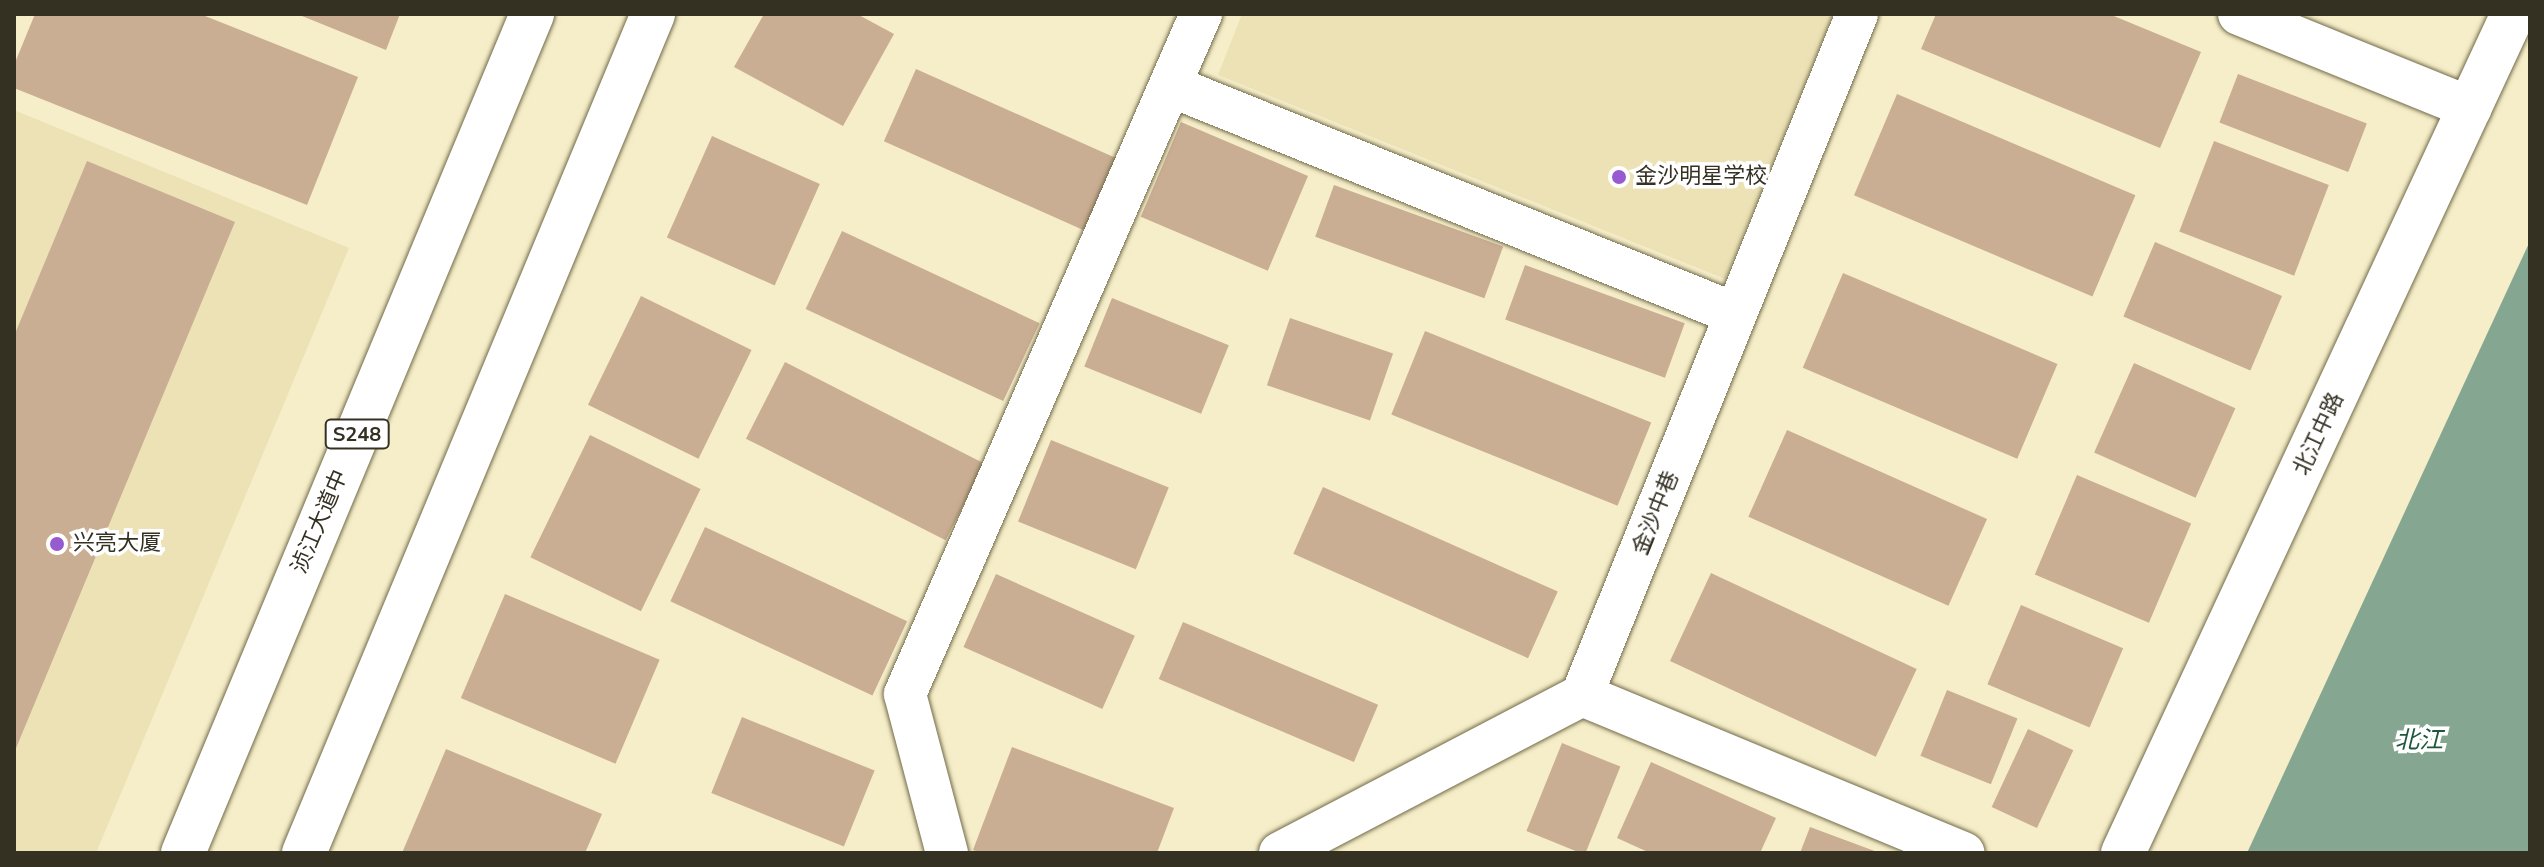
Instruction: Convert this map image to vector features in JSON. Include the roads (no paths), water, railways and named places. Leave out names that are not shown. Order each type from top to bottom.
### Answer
[{"type":"main road","name":"浈江大道中","points":[[183,853],[532,14]]},
{"type":"main road","points":[[304,853],[653,14]]},
{"type":"main road","name":"北江中路","points":[[2123,853],[2513,14]]},
{"type":"street","points":[[947,853],[905,694],[1201,14]]},
{"type":"street","name":"金沙中巷","points":[[1582,695],[1857,14]]},
{"type":"street","points":[[2239,14],[2471,108]]},
{"type":"street","points":[[1171,86],[1736,314]]},
{"type":"street","points":[[1289,851],[1582,695],[1964,853]]},
{"type":"water","name":"北江","points":[[2530,241],[2530,853],[2247,853]]},
{"type":"place","name":"金沙明星学校","points":[[1619,177]]},
{"type":"place","name":"兴亮大厦","points":[[57,544]]}]
